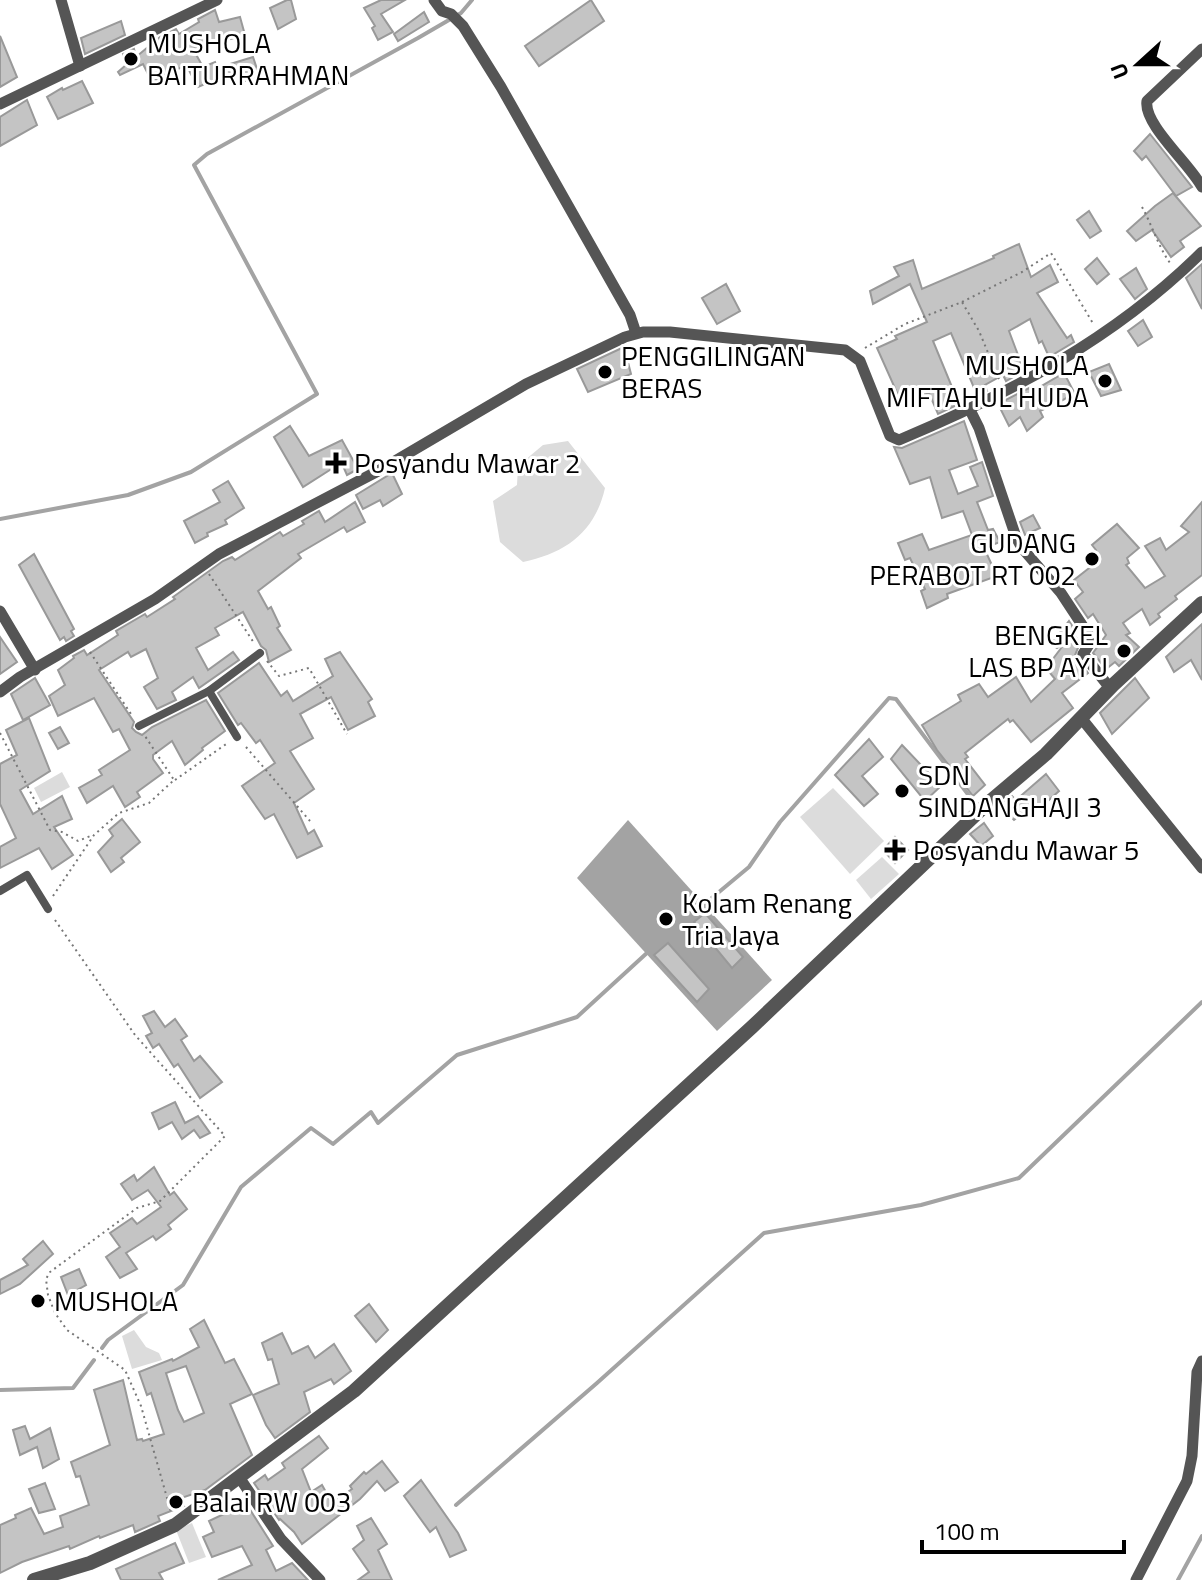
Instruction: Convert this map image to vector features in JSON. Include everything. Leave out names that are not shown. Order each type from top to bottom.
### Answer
[{"type":"street","points":[[61,0],[80,66]]},
{"type":"street","points":[[0,104],[217,0]]},
{"type":"street","points":[[434,0],[442,11],[454,17],[501,87],[630,315],[636,333]]},
{"type":"street","points":[[1202,49],[1147,101],[1146,107],[1152,122],[1194,172],[1202,187]]},
{"type":"street","points":[[0,692],[268,527],[378,471],[526,384],[636,333],[684,333],[845,350],[860,361],[890,436],[899,440],[970,410],[1070,356],[1123,322],[1202,252]]},
{"type":"street","points":[[970,410],[1016,537],[1037,567],[1061,593],[1092,640],[1083,654],[1110,688]]},
{"type":"street","points":[[34,1580],[90,1563],[175,1525],[354,1391],[752,1027],[1202,603]]},
{"type":"street","points":[[0,611],[35,670]]},
{"type":"street","points":[[139,726],[209,691],[260,653]]},
{"type":"street","points":[[209,691],[237,737]]},
{"type":"street","points":[[1082,719],[1202,868]]},
{"type":"street","points":[[0,891],[27,875],[48,909]]},
{"type":"street","points":[[1136,1580],[1187,1481],[1192,1456],[1197,1372],[1202,1361]]},
{"type":"street","points":[[239,1477],[281,1539],[320,1580]]},
{"type":"path","points":[[1142,207],[1162,251],[1178,274]]},
{"type":"path","points":[[852,355],[905,324],[962,302],[1022,272],[1051,253],[1101,336]]},
{"type":"path","points":[[962,302],[979,331],[1004,391]]},
{"type":"path","points":[[203,565],[260,653],[279,676],[309,668],[347,734]]},
{"type":"path","points":[[83,642],[174,780]]},
{"type":"path","points":[[0,733],[50,830],[62,832],[78,841],[94,835]]},
{"type":"path","points":[[175,1525],[145,1421],[125,1370],[67,1330],[55,1313],[46,1279],[50,1272],[137,1208],[160,1201],[225,1136],[145,1047],[48,909],[51,898],[94,835],[119,813],[149,803],[174,780],[237,737],[310,821]]},
{"type":"shaded area","points":[[568,441],[605,488],[600,503],[594,517],[576,538],[553,553],[523,562],[500,542],[493,501],[517,485],[518,466],[543,445]]},
{"type":"shaded area","points":[[62,772],[70,787],[41,802],[34,788]]},
{"type":"shaded area","points":[[833,788],[884,841],[850,874],[800,817]]},
{"type":"shaded area","name":"Kolam Renang Tria Jaya","points":[[628,820],[772,980],[717,1031],[577,878]]},
{"type":"shaded area","points":[[882,857],[899,874],[871,899],[856,880]]},
{"type":"shaded area","points":[[134,1330],[146,1347],[159,1353],[162,1360],[132,1369],[122,1336]]},
{"type":"shaded area","points":[[192,1523],[206,1557],[189,1563],[176,1530]]},
{"type":"building","points":[[291,0],[296,19],[278,29],[270,8]]},
{"type":"building","points":[[381,0],[405,0],[381,14],[393,32],[378,40],[372,28],[375,26],[364,8]]},
{"type":"building","points":[[591,0],[604,21],[539,66],[525,46]]},
{"type":"building","points":[[215,10],[219,22],[240,17],[245,35],[223,41],[222,38],[193,49],[203,67],[215,62],[217,68],[253,57],[259,75],[240,83],[236,71],[198,87],[186,65],[152,82],[143,64],[120,75],[118,72],[126,65],[123,54],[134,49],[136,57],[160,37],[176,29],[179,34]]},
{"type":"building","points":[[424,12],[429,22],[398,41],[394,34]]},
{"type":"building","points":[[121,21],[125,35],[85,54],[81,38]]},
{"type":"building","points":[[0,36],[17,77],[0,87]]},
{"type":"building","points":[[82,81],[93,103],[58,119],[47,97]]},
{"type":"building","points":[[27,100],[37,125],[0,146],[0,117]]},
{"type":"building","points":[[1150,134],[1192,187],[1176,196],[1146,156],[1142,160],[1134,151]]},
{"type":"building","points":[[1173,193],[1201,226],[1180,241],[1184,247],[1171,257],[1152,230],[1136,241],[1127,231]]},
{"type":"building","points":[[1089,211],[1101,231],[1090,238],[1077,220]]},
{"type":"building","points":[[1019,244],[1031,277],[1050,265],[1058,282],[1037,293],[1067,338],[1071,335],[1074,342],[1049,357],[1042,341],[1039,343],[1030,319],[1009,331],[1024,371],[1006,381],[1003,375],[985,385],[987,391],[977,395],[951,333],[933,341],[959,404],[938,414],[929,393],[902,404],[877,348],[927,322],[910,284],[873,304],[870,291],[899,276],[894,267],[913,260],[922,289]]},
{"type":"building","points":[[1097,258],[1109,274],[1097,284],[1085,269]]},
{"type":"building","points":[[1202,264],[1202,309],[1186,278]]},
{"type":"building","points":[[1136,268],[1147,289],[1135,299],[1120,279]]},
{"type":"building","points":[[726,284],[740,311],[717,324],[702,298]]},
{"type":"building","points":[[1143,320],[1152,337],[1138,346],[1128,331]]},
{"type":"building","name":"PENGGILINGAN BERAS","points":[[624,347],[631,374],[588,392],[577,369]]},
{"type":"building","name":"MUSHOLA MIFTAHUL HUDA","points":[[1109,364],[1121,390],[1101,396],[1089,372]]},
{"type":"building","points":[[1064,373],[1075,394],[1040,411],[1043,417],[1027,431],[1020,417],[1009,426],[998,404],[1029,388],[1031,392]]},
{"type":"building","points":[[964,421],[977,460],[949,470],[958,494],[978,486],[970,467],[982,462],[993,496],[977,502],[988,530],[993,529],[1000,542],[984,548],[997,576],[947,594],[948,598],[927,608],[921,591],[925,589],[910,558],[905,560],[898,543],[922,534],[929,550],[972,535],[963,511],[942,518],[930,477],[910,484],[894,447],[902,448]]},
{"type":"building","points":[[290,426],[309,456],[342,440],[358,469],[347,475],[343,466],[334,471],[333,468],[303,487],[274,437]]},
{"type":"building","points":[[392,473],[402,494],[383,506],[380,500],[363,509],[356,495]]},
{"type":"building","points":[[228,481],[244,508],[225,520],[227,524],[207,533],[208,536],[195,543],[184,521],[220,502],[213,490]]},
{"type":"building","points":[[355,502],[365,522],[347,532],[344,527],[298,554],[301,558],[258,591],[268,609],[271,607],[280,626],[277,628],[291,650],[269,662],[266,650],[243,612],[215,628],[219,635],[196,648],[208,670],[233,652],[239,660],[199,688],[193,677],[172,692],[176,700],[157,709],[144,687],[158,678],[146,649],[131,657],[128,652],[99,670],[134,722],[132,728],[142,735],[206,700],[225,731],[185,765],[172,741],[153,755],[163,773],[137,792],[140,797],[125,807],[113,786],[87,803],[79,788],[102,775],[99,770],[130,750],[119,729],[113,732],[94,698],[58,716],[49,696],[65,685],[58,670],[73,656],[84,650],[87,655],[118,635],[116,631],[145,614],[147,617],[175,599],[173,597],[223,561],[232,557],[235,560],[280,532],[283,536],[319,511],[325,522]]},
{"type":"building","points":[[1202,502],[1202,575],[1175,596],[1177,599],[1150,625],[1142,609],[1123,623],[1130,633],[1126,635],[1139,647],[1119,666],[1115,662],[1106,669],[1093,653],[1106,635],[1093,614],[1088,618],[1075,599],[1083,592],[1074,580],[1093,565],[1086,558],[1096,550],[1092,545],[1117,524],[1139,548],[1127,558],[1129,563],[1126,565],[1145,588],[1165,576],[1145,546],[1160,538],[1166,550],[1189,532],[1181,526]]},
{"type":"building","points":[[1033,515],[1040,528],[1025,535],[1020,522]]},
{"type":"building","points":[[34,554],[74,629],[71,631],[74,636],[66,641],[64,637],[60,640],[19,565]]},
{"type":"building","points":[[1069,621],[1080,643],[1075,655],[1088,673],[1062,693],[1073,708],[1031,742],[1013,720],[1010,722],[1008,719],[965,753],[968,757],[965,759],[985,785],[973,796],[937,750],[922,725],[961,701],[958,695],[979,684],[988,697],[1016,677],[1031,702],[1055,679],[1046,668],[1065,643],[1057,648],[1051,644]]},
{"type":"building","points":[[1202,624],[1202,680],[1191,660],[1174,672],[1166,657]]},
{"type":"building","points":[[0,637],[17,662],[0,674]]},
{"type":"building","points":[[340,652],[372,699],[368,702],[375,716],[348,730],[331,697],[300,714],[313,738],[290,751],[314,789],[294,803],[308,834],[314,830],[322,846],[297,858],[274,814],[265,819],[242,786],[275,763],[260,740],[256,743],[241,723],[238,725],[218,693],[259,663],[281,696],[287,691],[293,701],[333,676],[325,659]]},
{"type":"building","points":[[35,678],[50,705],[23,720],[11,694]]},
{"type":"building","points":[[1135,678],[1149,698],[1112,734],[1100,713]]},
{"type":"building","points":[[29,718],[50,771],[20,790],[33,814],[62,796],[72,819],[54,827],[73,855],[52,869],[39,848],[0,868],[0,847],[16,838],[0,804],[0,764],[17,755],[6,730]]},
{"type":"building","points":[[60,727],[69,743],[58,749],[49,733]]},
{"type":"building","points":[[869,739],[883,757],[862,776],[878,794],[864,806],[835,775]]},
{"type":"building","points":[[902,745],[941,786],[925,801],[891,759]]},
{"type":"building","points":[[1046,774],[1059,791],[1040,808],[1035,802],[1014,820],[1000,806],[1012,796],[1016,800]]},
{"type":"building","points":[[122,819],[140,842],[121,858],[124,862],[111,872],[98,852],[113,836],[109,830]]},
{"type":"building","points":[[984,823],[993,836],[981,846],[970,834]]},
{"type":"building","name":"Posyandu Mawar 5","points":[[895,837],[908,850],[895,863],[883,850]]},
{"type":"building","points":[[705,913],[743,957],[732,968],[694,922]]},
{"type":"building","points":[[668,943],[709,989],[697,1002],[654,955]]},
{"type":"building","points":[[154,1011],[165,1027],[175,1019],[187,1036],[181,1040],[194,1061],[200,1056],[222,1082],[200,1098],[178,1064],[174,1067],[159,1044],[153,1048],[146,1036],[152,1033],[143,1016]]},
{"type":"building","points":[[175,1102],[185,1123],[198,1116],[210,1133],[200,1138],[194,1130],[182,1139],[172,1122],[159,1129],[152,1113]]},
{"type":"building","points":[[154,1167],[170,1195],[174,1192],[187,1209],[168,1225],[171,1229],[156,1240],[153,1236],[126,1253],[137,1269],[120,1278],[106,1257],[120,1247],[110,1233],[132,1218],[137,1224],[161,1207],[148,1190],[132,1200],[121,1184],[134,1175],[137,1181]]},
{"type":"building","points":[[43,1241],[53,1254],[20,1284],[0,1294],[0,1280],[28,1265],[23,1259]]},
{"type":"building","points":[[79,1269],[86,1285],[68,1295],[61,1277]]},
{"type":"building","points":[[369,1304],[388,1330],[376,1342],[355,1316]]},
{"type":"building","points":[[204,1320],[225,1363],[234,1359],[252,1394],[230,1404],[252,1455],[205,1490],[181,1498],[184,1506],[158,1516],[160,1521],[135,1532],[133,1525],[99,1536],[70,1549],[69,1546],[22,1562],[0,1573],[0,1525],[31,1508],[44,1534],[63,1527],[60,1516],[89,1505],[80,1476],[76,1477],[71,1462],[110,1445],[94,1390],[123,1380],[137,1440],[164,1434],[151,1393],[147,1395],[139,1372],[173,1361],[199,1347],[190,1329]],"holes":[[[186,1366],[204,1413],[184,1422],[166,1373]]]},
{"type":"building","points":[[282,1333],[292,1354],[308,1346],[315,1358],[334,1344],[351,1371],[334,1384],[331,1379],[304,1392],[310,1412],[275,1438],[253,1395],[279,1384],[272,1359],[268,1360],[262,1343]]},
{"type":"building","points":[[25,1426],[30,1439],[50,1428],[59,1459],[43,1468],[37,1447],[20,1455],[13,1430]]},
{"type":"building","points":[[319,1436],[328,1448],[302,1469],[311,1492],[322,1485],[332,1503],[352,1489],[350,1486],[364,1472],[366,1474],[382,1461],[398,1482],[385,1491],[377,1481],[360,1499],[302,1544],[294,1532],[279,1520],[254,1483],[265,1475],[268,1480],[285,1468],[282,1463]]},
{"type":"building","points":[[421,1480],[458,1533],[466,1550],[450,1557],[436,1527],[430,1532],[404,1496]]},
{"type":"building","points":[[45,1483],[55,1509],[39,1513],[29,1489]]},
{"type":"building","points":[[244,1500],[273,1546],[266,1550],[276,1571],[292,1563],[308,1580],[218,1580],[252,1565],[242,1546],[212,1557],[203,1537],[214,1532],[209,1521],[226,1513],[224,1509]]},
{"type":"building","points":[[371,1518],[387,1544],[378,1550],[392,1580],[358,1580],[369,1572],[353,1549],[364,1540],[357,1526]]},
{"type":"building","points":[[175,1543],[184,1563],[159,1573],[163,1580],[121,1580],[116,1569]]},
{"type":"waterway","points":[[0,519],[128,495],[191,472],[317,394],[194,165],[207,154],[461,13],[472,0]]},
{"type":"waterway","points":[[701,907],[749,867],[780,822],[889,698],[896,699],[973,801]]},
{"type":"waterway","points":[[102,1348],[108,1340],[183,1285],[241,1187],[311,1128],[333,1144],[371,1112],[378,1123],[457,1055],[577,1017],[648,952]]},
{"type":"waterway","points":[[456,1505],[764,1233],[921,1205],[1019,1178],[1202,1002]]},
{"type":"waterway","points":[[0,1390],[73,1388],[94,1360]]},
{"type":"waterway","points":[[1178,1580],[1202,1536]]},
{"type":"place","name":"MUSHOLA BAITURRAHMAN","points":[[131,59]]},
{"type":"place","name":"PENGGILINGAN BERAS","points":[[605,372]]},
{"type":"place","name":"MUSHOLA MIFTAHUL HUDA","points":[[1105,381]]},
{"type":"place","name":"Posyandu Mawar 2","points":[[336,463]]},
{"type":"place","name":"GUDANG PERABOT RT 002","points":[[1092,559]]},
{"type":"place","name":"BENGKEL LAS BP AYU","points":[[1124,651]]},
{"type":"place","name":"SDN SINDANGHAJI 3","points":[[902,791]]},
{"type":"place","name":"Posyandu Mawar 5","points":[[895,850]]},
{"type":"place","name":"Kolam Renang Tria Jaya","points":[[666,919]]},
{"type":"place","name":"MUSHOLA","points":[[38,1301]]},
{"type":"place","name":"Balai RW 003","points":[[176,1502]]}]
